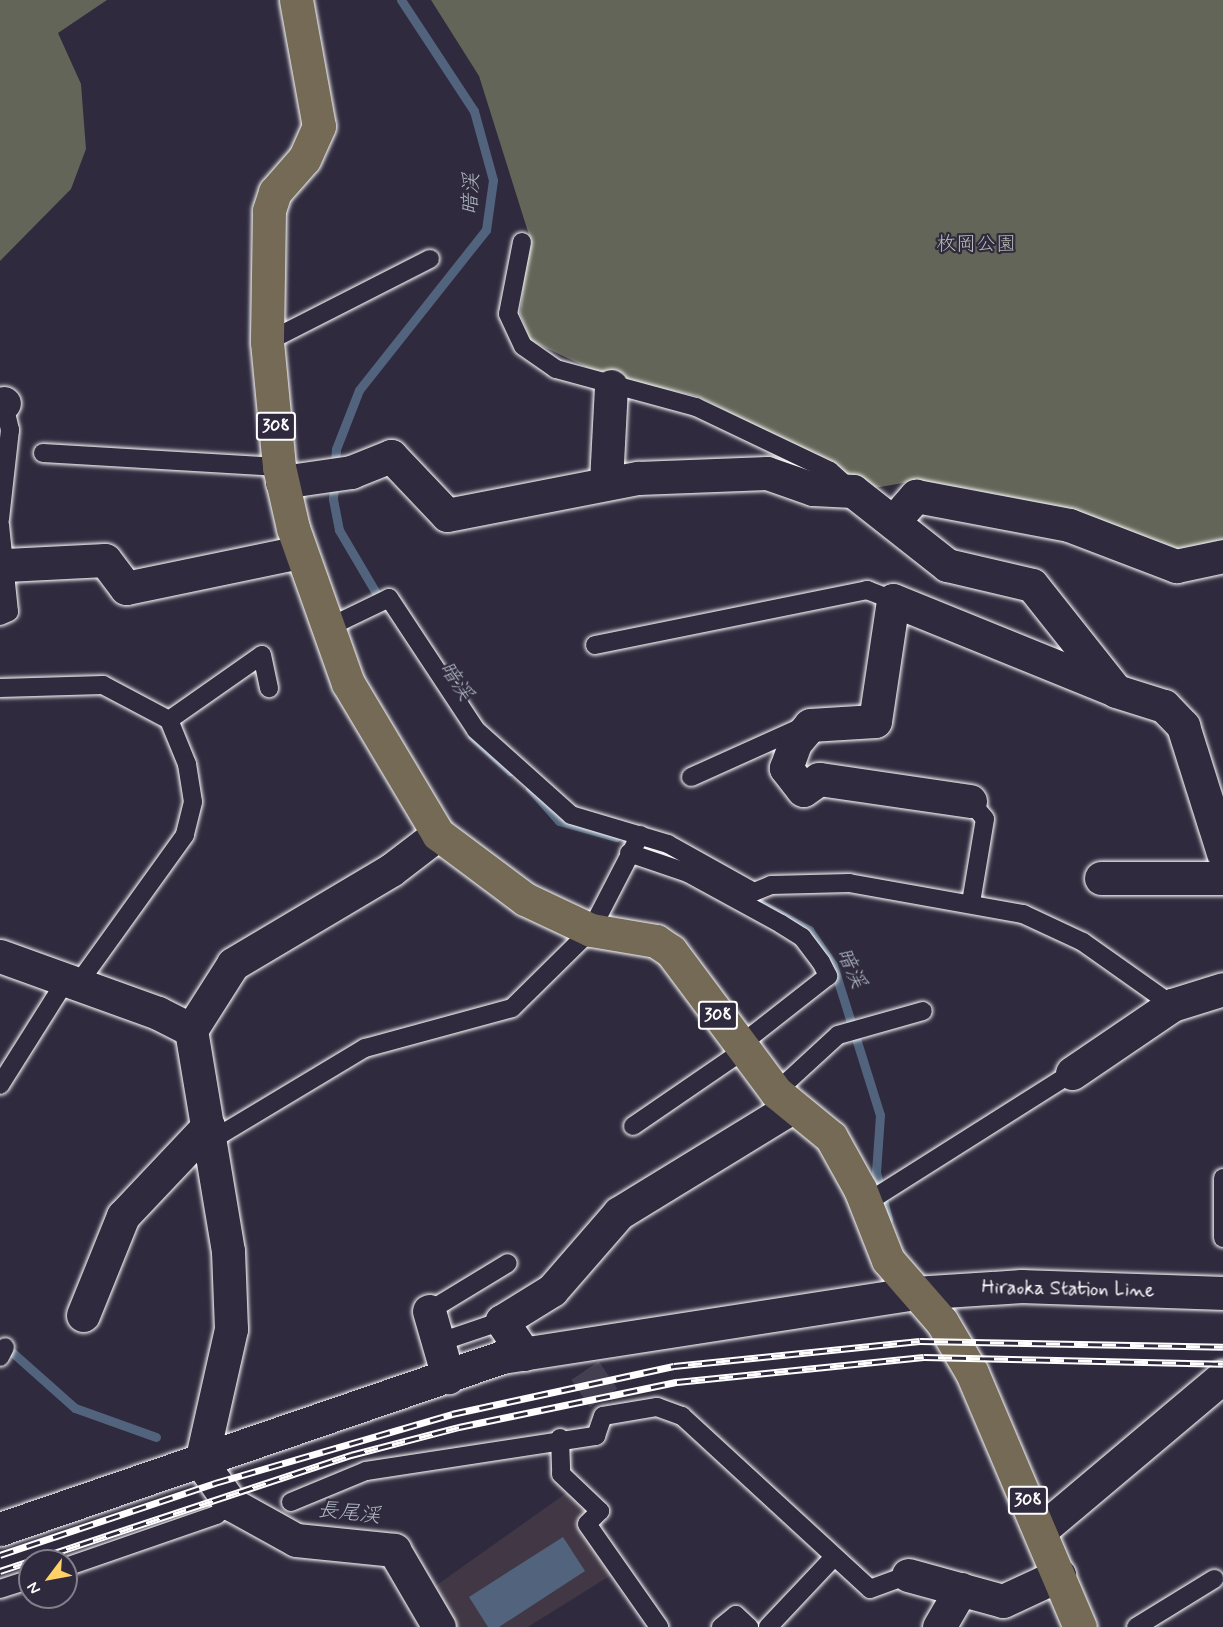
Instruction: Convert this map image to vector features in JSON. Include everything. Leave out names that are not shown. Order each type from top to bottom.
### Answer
[{"type":"highway","name":"308","points":[[296,0],[319,126],[304,159],[275,192],[269,211],[267,342],[280,474],[300,552],[325,629],[396,773],[438,834],[525,899],[591,930],[656,941],[671,951],[742,1047],[784,1099],[831,1137],[876,1196],[888,1260],[914,1293],[942,1322],[972,1373],[1041,1530],[1079,1627]]},
{"type":"street","points":[[606,482],[611,386]]},
{"type":"street","points":[[280,474],[316,477],[351,472],[391,456],[447,515],[606,482],[767,472],[813,489],[853,491],[947,565],[1032,585],[1116,691]]},
{"type":"street","points":[[893,522],[916,496],[1069,525],[1176,566],[1223,556]]},
{"type":"street","points":[[6,565],[105,560],[126,588],[300,552]]},
{"type":"street","points":[[970,801],[819,779],[803,790],[786,768],[795,743],[810,725],[875,721],[893,600],[1116,691],[1164,706],[1183,726],[1223,853]]},
{"type":"street","points":[[438,834],[391,870],[232,964],[191,1030],[228,1251],[231,1329],[201,1462],[231,1504],[296,1540],[394,1550],[440,1627]]},
{"type":"street","points":[[1101,878],[1223,878]]},
{"type":"street","points":[[0,956],[191,1030]]},
{"type":"street","points":[[1072,1073],[1172,1005],[1223,989]]},
{"type":"street","points":[[524,1354],[502,1321],[552,1290],[620,1213],[784,1099]]},
{"type":"street","points":[[82,1315],[123,1216],[209,1133]]},
{"type":"street","name":"Hiraoka Station Line","points":[[0,1529],[448,1377],[524,1354],[577,1359],[914,1293],[1022,1286],[1223,1293]]},
{"type":"street","points":[[429,1311],[448,1377]]},
{"type":"street","points":[[1041,1530],[1222,1382]]},
{"type":"street","points":[[908,1575],[1003,1601],[1059,1575]]},
{"type":"street","points":[[939,1627],[961,1589]]},
{"type":"lane","points":[[522,242],[508,314],[523,346],[556,369],[611,386],[696,407],[830,471],[853,491]]},
{"type":"lane","points":[[267,342],[430,260]]},
{"type":"lane","points":[[0,519],[10,429],[2,404]]},
{"type":"lane","points":[[43,453],[280,474]]},
{"type":"lane","points":[[0,525],[6,565],[9,612],[0,616]]},
{"type":"lane","points":[[595,645],[867,590],[893,600]]},
{"type":"lane","points":[[325,629],[389,598],[476,730],[571,815],[636,843],[781,924],[802,937],[821,962],[828,976],[742,1047],[633,1126]]},
{"type":"lane","points":[[169,720],[262,656],[269,688]]},
{"type":"lane","points":[[0,688],[103,686],[169,720],[187,764],[193,802],[185,835],[72,982],[0,1085]]},
{"type":"lane","points":[[691,777],[810,725]]},
{"type":"lane","points":[[970,801],[985,819],[971,903]]},
{"type":"lane","points":[[636,843],[669,844],[754,892],[771,885],[849,883],[1023,914],[1083,942],[1172,1005]]},
{"type":"lane","points":[[209,1133],[365,1048],[512,1008],[591,930],[636,843]]},
{"type":"lane","points":[[784,1099],[837,1035],[922,1011]]},
{"type":"lane","points":[[876,1196],[1072,1073]]},
{"type":"lane","points":[[1223,1178],[1223,1238]]},
{"type":"lane","points":[[429,1311],[508,1263]]},
{"type":"lane","points":[[437,1343],[502,1321]]},
{"type":"lane","points":[[291,1502],[366,1471],[560,1438],[596,1436],[603,1416],[657,1407],[682,1416],[833,1558],[870,1589],[908,1575]]},
{"type":"lane","points":[[560,1438],[561,1474],[600,1511],[587,1524],[658,1627]]},
{"type":"lane","points":[[78,1563],[216,1515],[231,1504]]},
{"type":"lane","points":[[768,1627],[833,1558]]},
{"type":"lane","points":[[1136,1627],[1214,1579]]},
{"type":"lane","points":[[0,1589],[18,1583]]},
{"type":"lane","points":[[721,1627],[736,1615],[749,1627]]},
{"type":"shaded area","points":[[572,1489],[595,1512],[582,1524],[616,1572],[528,1627],[456,1627],[434,1587]]},
{"type":"green space","points":[[0,0],[107,0],[58,33],[81,84],[86,149],[71,189],[0,261]]},
{"type":"green space","name":"枚岡公園","points":[[431,0],[1223,0],[1223,548],[1184,554],[972,489],[909,482],[868,489],[839,468],[697,396],[608,377],[531,341],[520,314],[529,235],[479,76]]},
{"type":"water","points":[[563,1537],[585,1571],[499,1627],[488,1627],[469,1597]]},
{"type":"waterway","name":"暗渓","points":[[382,603],[339,530],[333,499],[336,449],[359,390],[486,230],[493,180],[474,111],[401,0]]},
{"type":"waterway","name":"暗渓","points":[[472,736],[510,771]]},
{"type":"waterway","name":"暗渓","points":[[530,788],[559,821],[616,837]]},
{"type":"waterway","name":"暗渓","points":[[634,843],[674,860]]},
{"type":"waterway","name":"暗渓","points":[[753,900],[809,930],[833,965],[880,1115],[876,1172],[888,1219]]},
{"type":"waterway","name":"長尾渓","points":[[4,1345],[75,1408],[156,1437]]},
{"type":"tunnel","points":[[585,1370],[615,1414]]},
{"type":"railway","points":[[0,1555],[215,1483],[452,1414],[674,1366],[920,1341],[1223,1347]]},
{"type":"railway","points":[[0,1571],[351,1455],[459,1427],[677,1382],[924,1357],[1223,1364]]}]
